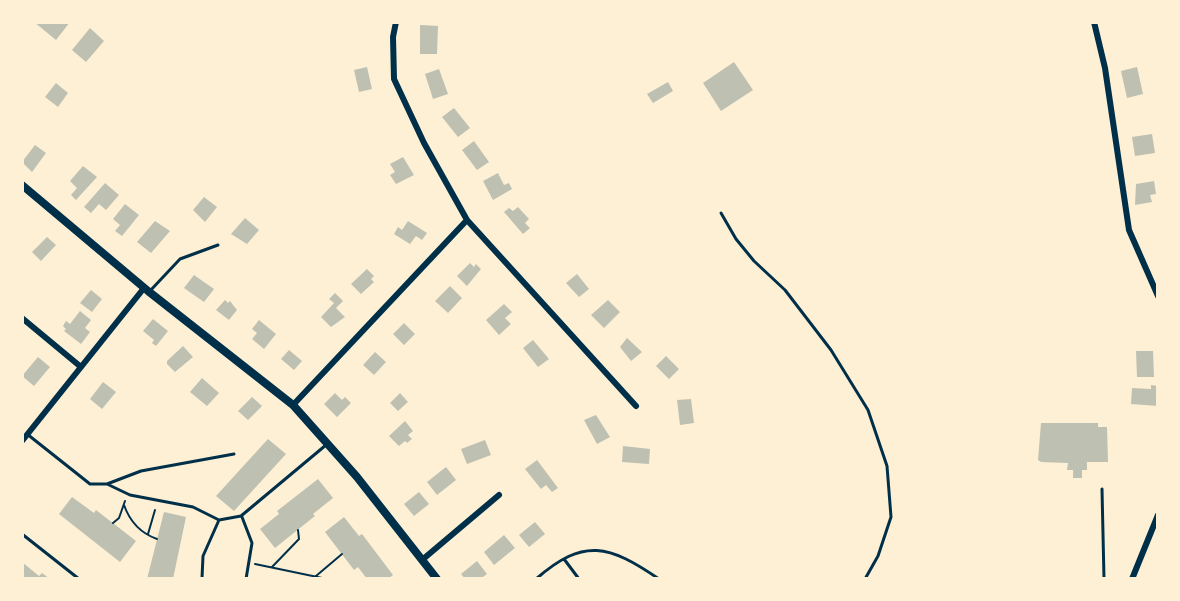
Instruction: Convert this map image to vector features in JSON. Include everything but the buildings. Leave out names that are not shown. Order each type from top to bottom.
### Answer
[{"type":"main road","points":[[22,185],[147,290],[293,405],[437,579]]},
{"type":"street","points":[[396,22],[393,37],[394,79],[424,143],[467,220],[636,406]]},
{"type":"street","points":[[1094,22],[1105,68],[1129,230],[1158,296]]},
{"type":"street","points":[[293,405],[467,220]]},
{"type":"street","points":[[22,441],[147,290]]},
{"type":"street","points":[[22,318],[81,367]]},
{"type":"street","points":[[422,560],[499,495]]},
{"type":"street","points":[[1132,579],[1158,515]]},
{"type":"lane","points":[[721,213],[736,239],[785,290],[831,350],[868,410],[887,466],[891,517],[878,556],[865,579]]},
{"type":"lane","points":[[147,290],[180,259],[218,245]]},
{"type":"lane","points":[[27,434],[90,484],[107,484],[141,471],[234,454]]},
{"type":"lane","points":[[107,484],[122,492],[193,507],[219,520],[241,516],[327,444]]},
{"type":"lane","points":[[1102,489],[1104,579]]},
{"type":"lane","points":[[241,516],[252,543],[246,579]]},
{"type":"lane","points":[[205,579],[202,578],[203,556],[219,520]]},
{"type":"lane","points":[[22,534],[79,579]]},
{"type":"lane","points":[[536,579],[554,562],[579,550],[605,550],[659,579]]},
{"type":"lane","points":[[564,559],[579,579]]},
{"type":"path","points":[[122,492],[132,522],[157,539]]},
{"type":"path","points":[[148,535],[158,500]]},
{"type":"path","points":[[113,523],[119,518],[124,505]]},
{"type":"path","points":[[272,568],[299,539],[298,530]]},
{"type":"path","points":[[315,577],[342,554]]},
{"type":"path","points":[[250,563],[305,578],[327,579]]}]
